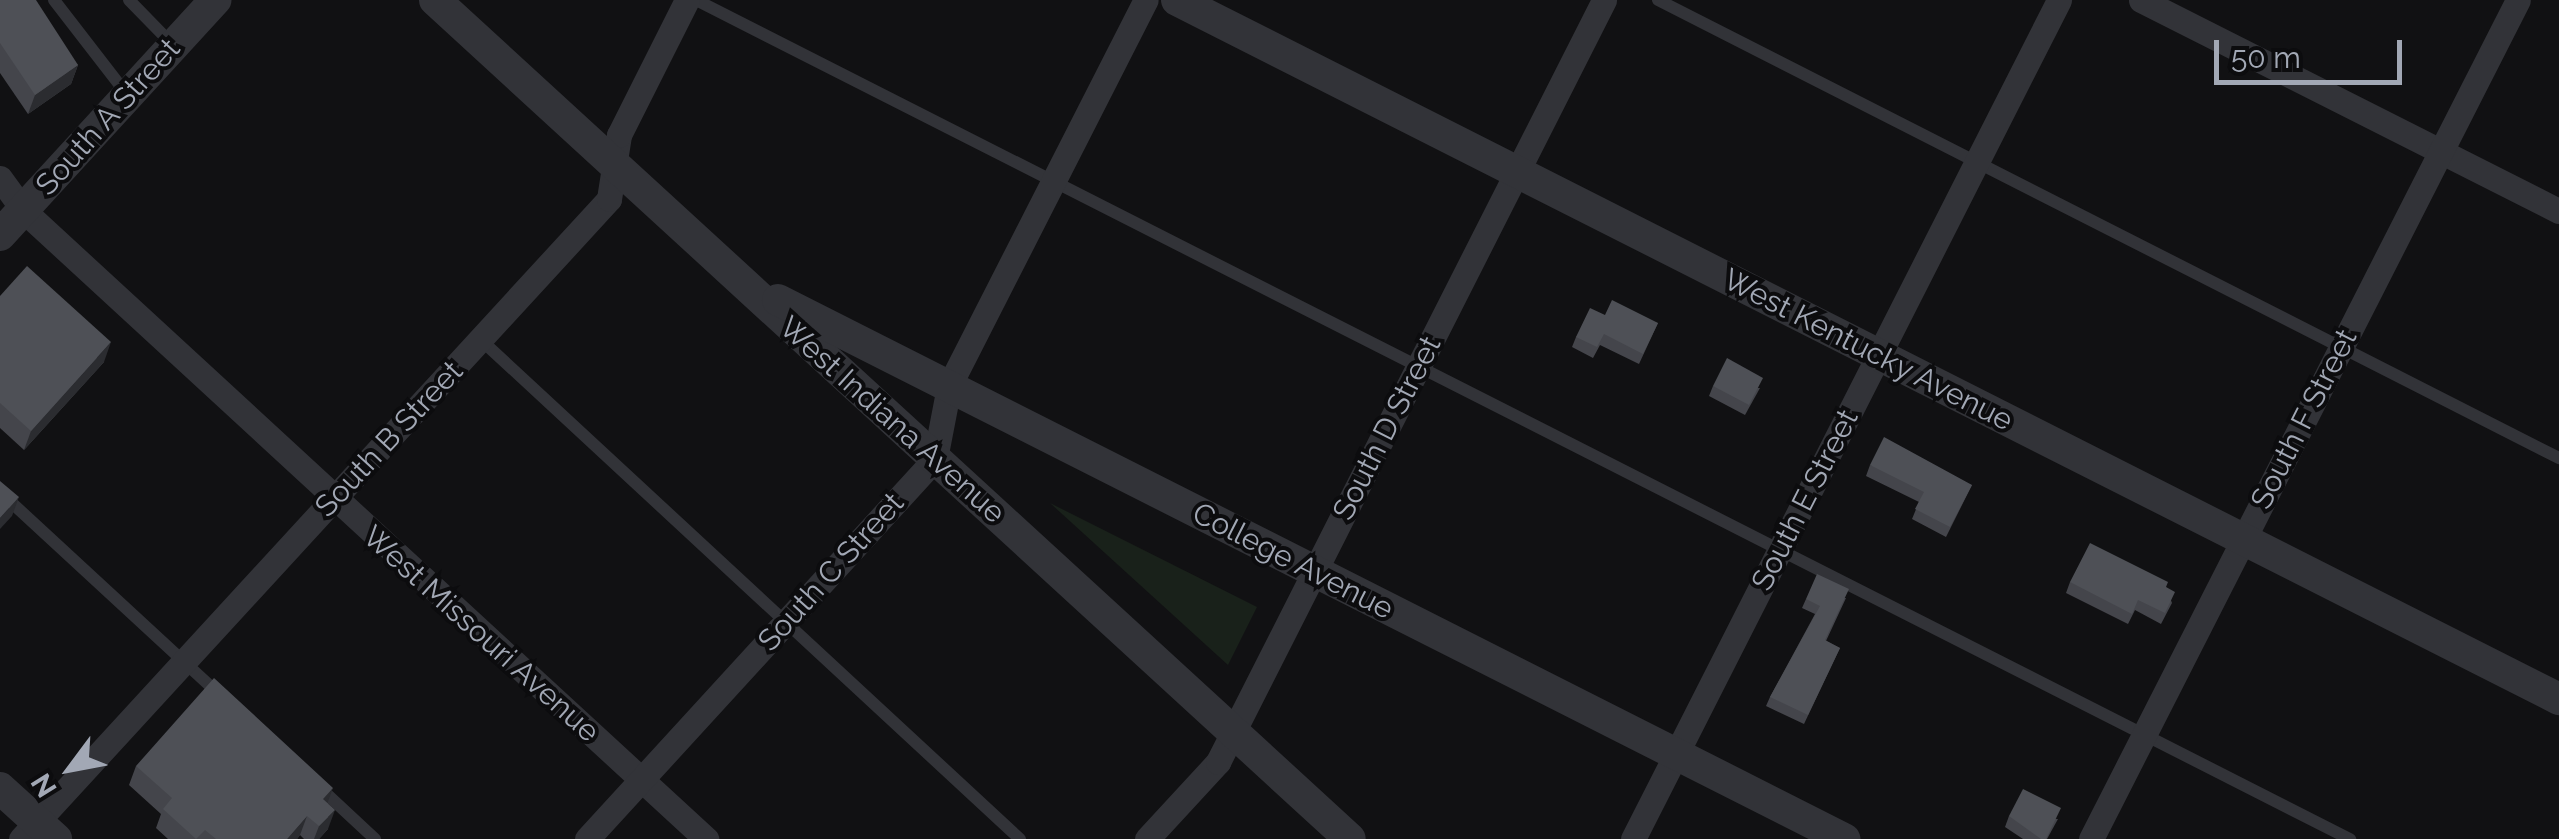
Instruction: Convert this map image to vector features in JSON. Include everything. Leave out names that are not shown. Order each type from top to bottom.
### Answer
[{"type":"street","name":"South A Street","points":[[0,235],[215,0]]},
{"type":"street","name":"West Indiana Avenue","points":[[435,0],[1350,839]]},
{"type":"street","name":"South B Street","points":[[38,833],[184,662],[609,199],[618,168],[618,135],[688,0]]},
{"type":"street","points":[[935,459],[948,386],[1146,0]]},
{"type":"street","name":"West Kentucky Avenue","points":[[1177,0],[2559,699]]},
{"type":"street","name":"South D Street","points":[[1146,839],[1218,762],[1604,0]]},
{"type":"street","name":"South E Street","points":[[1633,839],[2059,0]]},
{"type":"street","points":[[2141,0],[2559,211]]},
{"type":"street","name":"South F Street","points":[[2091,839],[2518,0]]},
{"type":"street","name":"West Missouri Avenue","points":[[0,178],[22,210],[706,839]]},
{"type":"street","name":"College Avenue","points":[[742,282],[1844,839]]},
{"type":"street","name":"South C Street","points":[[587,839],[935,459]]},
{"type":"street","points":[[0,788],[38,833]]},
{"type":"lane","points":[[54,0],[128,95]]},
{"type":"lane","points":[[129,0],[174,46]]},
{"type":"lane","points":[[696,0],[1778,554],[2350,839]]},
{"type":"lane","points":[[1658,0],[2559,458]]},
{"type":"lane","points":[[480,339],[1020,839]]},
{"type":"lane","points":[[0,492],[225,700]]},
{"type":"lane","points":[[307,776],[375,839]]},
{"type":"shaded area","points":[[1050,503],[1257,607],[1228,665]]},
{"type":"building","points":[[0,0],[36,0],[78,65],[35,95],[0,43]]},
{"type":"building","points":[[27,266],[111,342],[31,431],[0,403],[0,296]]},
{"type":"building","points":[[1612,300],[1658,323],[1643,354],[1604,334],[1597,347],[1576,337],[1590,308],[1605,315]]},
{"type":"building","points":[[1727,358],[1763,378],[1749,405],[1713,386]]},
{"type":"building","points":[[1884,437],[1972,485],[1950,527],[1915,509],[1924,492],[1870,465]]},
{"type":"building","points":[[0,481],[19,497],[0,518]]},
{"type":"building","points":[[2090,543],[2168,582],[2166,587],[2175,592],[2165,613],[2138,600],[2132,614],[2070,582]]},
{"type":"building","points":[[1817,574],[1849,589],[1825,640],[1840,648],[1808,715],[1770,697],[1820,606],[1806,599]]},
{"type":"building","points":[[214,678],[333,788],[323,799],[335,810],[319,826],[307,816],[287,839],[216,839],[205,830],[196,839],[163,809],[172,798],[136,766]]},
{"type":"building","points":[[2023,789],[2061,808],[2046,839],[2009,816]]}]
